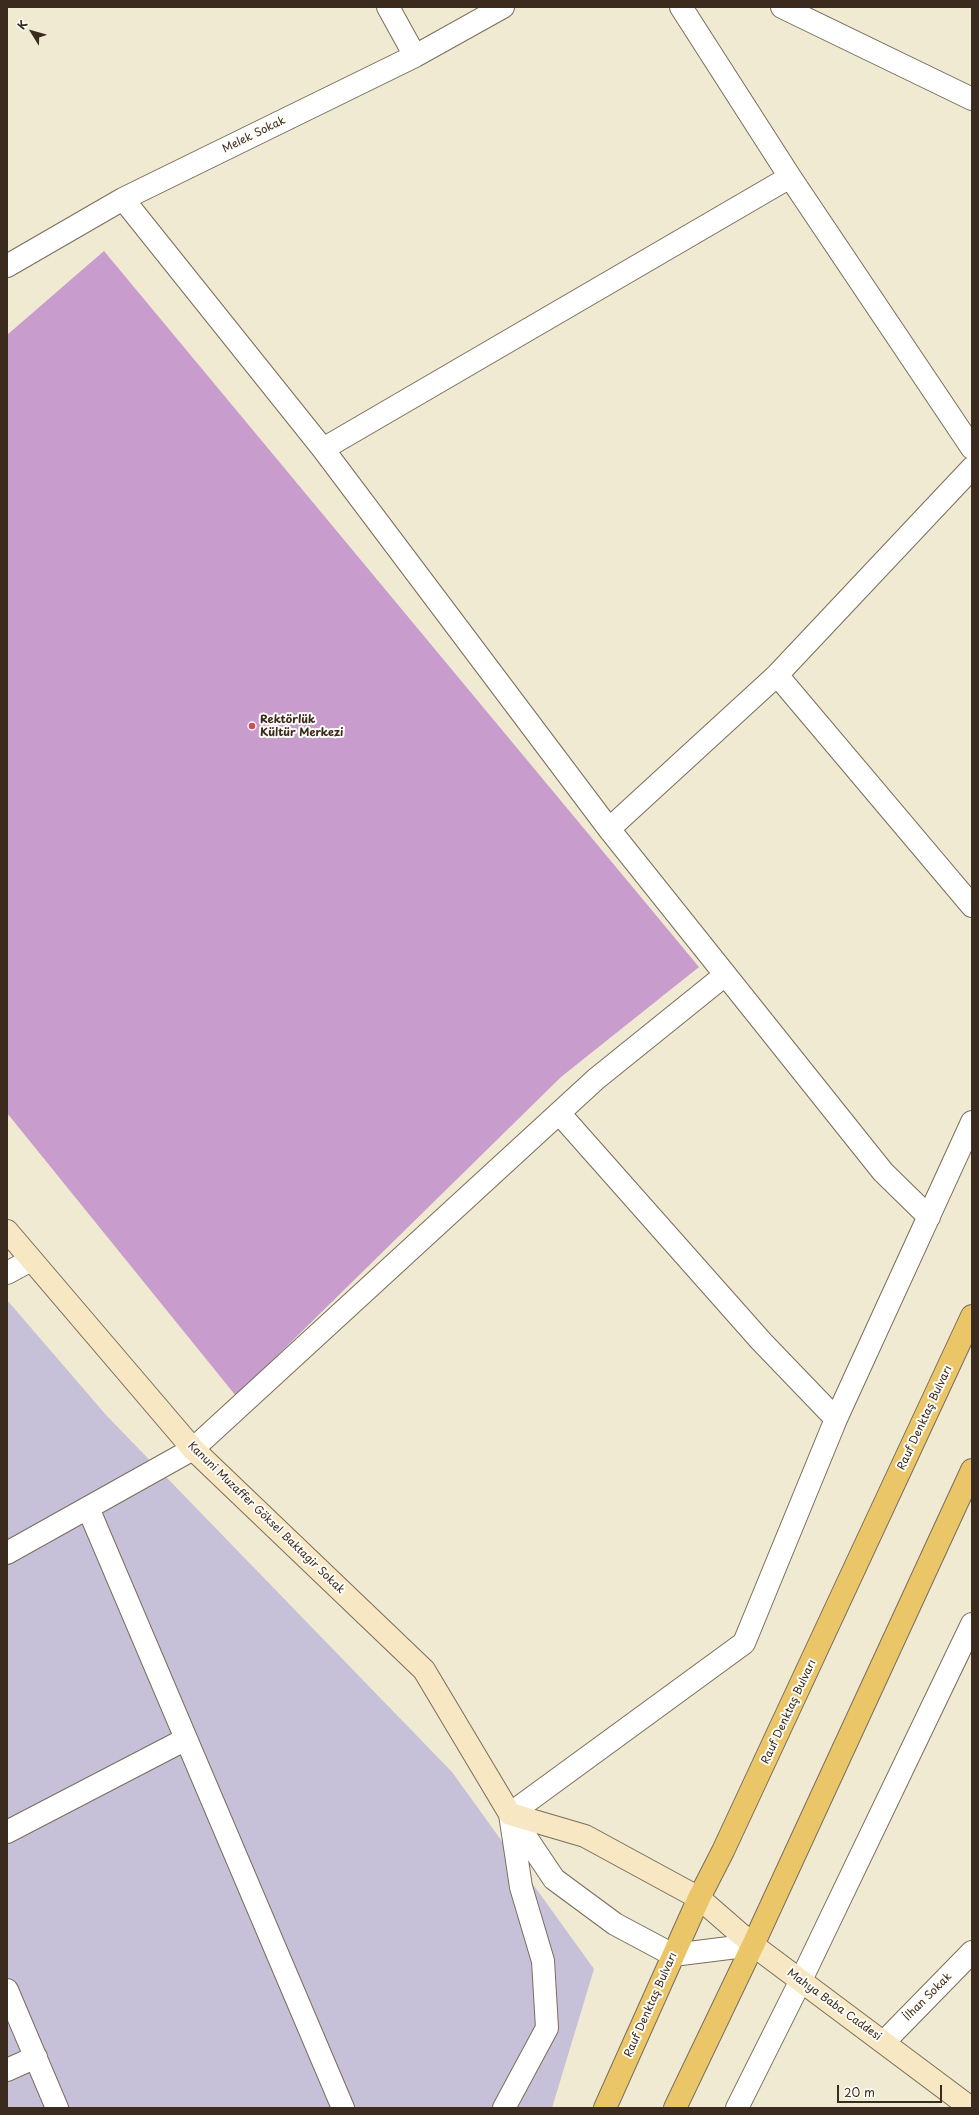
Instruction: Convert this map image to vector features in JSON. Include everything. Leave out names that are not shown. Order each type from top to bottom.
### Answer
[{"type":"highway","name":"Rauf Denktaş Bulvarı","points":[[605,2108],[699,1898],[740,1815],[972,1316]]},
{"type":"highway","points":[[675,2108],[753,1945],[972,1470]]},
{"type":"street","points":[[388,7],[415,56]]},
{"type":"street","name":"Melek Sokak","points":[[8,264],[123,199],[415,56],[503,7]]},
{"type":"street","points":[[682,7],[790,177],[972,448]]},
{"type":"street","points":[[782,7],[972,99]]},
{"type":"street","points":[[322,448],[790,177]]},
{"type":"street","points":[[123,199],[322,448],[609,829],[883,1172],[929,1217]]},
{"type":"street","points":[[609,829],[777,675],[972,468]]},
{"type":"street","points":[[777,675],[972,906]]},
{"type":"street","points":[[7,1553],[193,1449],[596,1079],[725,974]]},
{"type":"street","points":[[560,1113],[761,1341],[836,1419]]},
{"type":"street","points":[[510,1814],[744,1643],[836,1419],[972,1122]]},
{"type":"street","name":"Kanuni Muzaffer Göksel Baktagir Sokak","points":[[7,1231],[193,1449],[424,1670],[510,1814],[554,1879],[615,1924],[673,1955]]},
{"type":"street","points":[[7,1273],[31,1260]]},
{"type":"street","points":[[88,1508],[343,2108]]},
{"type":"street","points":[[737,2108],[801,1980],[972,1624]]},
{"type":"street","points":[[7,1832],[186,1739]]},
{"type":"street","points":[[510,1814],[585,1836],[699,1898]]},
{"type":"street","points":[[504,2108],[547,2028],[543,1960],[521,1887],[510,1814]]},
{"type":"street","name":"Mahya Baba Caddesi","points":[[699,1898],[753,1945],[971,2108]]},
{"type":"street","points":[[673,1955],[753,1945]]},
{"type":"street","name":"İlhan Sokak","points":[[884,2042],[972,1952]]},
{"type":"street","points":[[7,1990],[57,2108]]},
{"type":"street","points":[[7,2070],[36,2057]]},
{"type":"shaded area","points":[[7,1300],[106,1415],[452,1772],[594,1969],[552,2108],[7,2108]]},
{"type":"building","name":"Rektörlük Kültür Merkezi","points":[[104,251],[699,967],[561,1077],[236,1396],[7,1113],[7,335]]},
{"type":"place","name":"Rektörlük Kültür Merkezi","points":[[252,726]]}]
